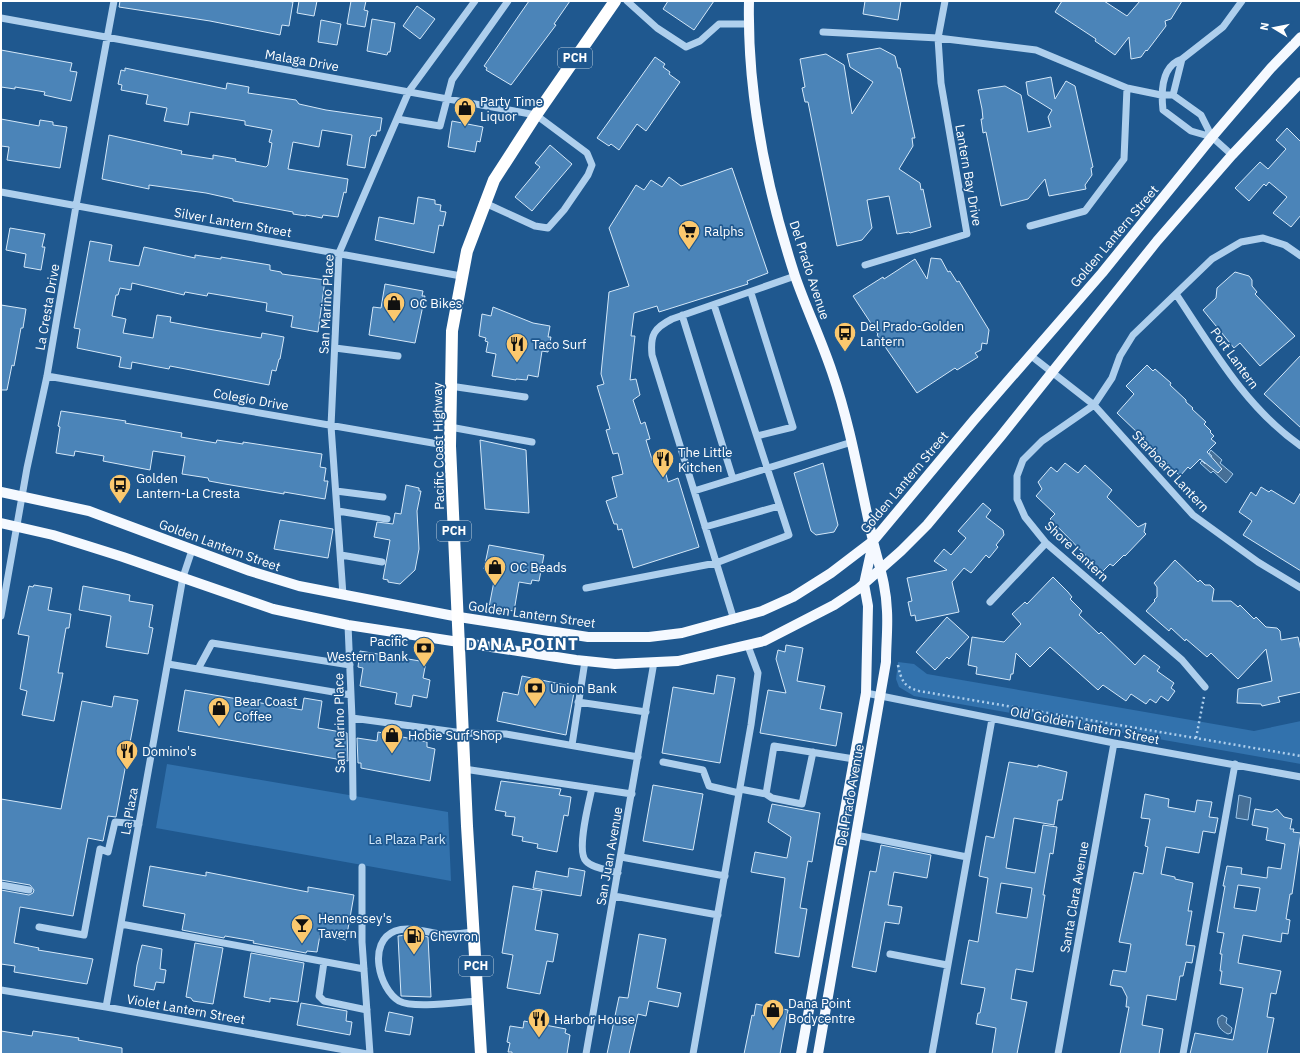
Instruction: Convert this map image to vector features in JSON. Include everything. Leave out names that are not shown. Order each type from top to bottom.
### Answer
[{"type":"highway","name":"Pacific Coast Highway","points":[[480,1054],[464,769],[459,617],[450,446],[452,331],[461,276],[467,251],[494,180],[536,115],[615,1]]},
{"type":"main road","name":"Del Prado Avenue","points":[[749,1],[749,24],[757,130],[776,209],[796,276],[833,373],[852,442],[873,541],[882,568],[887,611],[886,662],[818,1054]]},
{"type":"main road","name":"Golden Lantern Street","points":[[1,492],[89,511],[250,572],[299,586],[459,617],[588,637],[649,637],[682,633],[734,620],[762,611],[793,597],[831,572],[873,541],[1030,354],[1102,273],[1212,137],[1271,68],[1301,37]]},
{"type":"main road","points":[[1,523],[53,535],[183,577],[273,609],[348,625],[460,643],[615,664],[678,661],[748,646],[764,641],[797,626],[834,605],[864,584],[927,525],[1053,372],[1157,241],[1232,155],[1301,82]]},
{"type":"main road","name":"Del Prado Avenue","points":[[801,1054],[866,693],[868,606],[864,584],[873,541]]},
{"type":"street","name":"La Cresta Drive","points":[[1,616],[22,496],[47,376],[76,206],[114,1]]},
{"type":"street","name":"San Marino Place","points":[[343,595],[331,426],[339,253],[409,91],[475,1]]},
{"type":"street","points":[[397,119],[440,126],[446,98],[452,80],[508,1]]},
{"type":"street","points":[[627,1],[657,28],[686,47],[700,42],[719,24],[749,24]]},
{"type":"street","name":"Lantern Bay Drive","points":[[865,265],[967,234],[941,83],[938,38],[945,1]]},
{"type":"street","points":[[1212,137],[1191,131],[1163,110],[1162,84],[1167,71],[1176,61],[1182,59],[1223,27],[1242,1]]},
{"type":"street","name":"Malaga Drive","points":[[1,18],[536,115],[587,153],[592,165],[588,174],[564,210],[548,228],[535,226],[485,203]]},
{"type":"street","points":[[823,32],[938,38],[1036,50],[1127,88],[1162,96],[1173,95],[1201,115],[1212,137],[1232,155]]},
{"type":"street","points":[[1173,95],[1182,59]]},
{"type":"street","points":[[1030,226],[1085,211],[1124,159],[1127,88]]},
{"type":"street","name":"Silver Lantern Street","points":[[1,192],[461,276]]},
{"type":"street","points":[[1094,405],[1112,378],[1120,356],[1133,335],[1212,259],[1226,249],[1241,242],[1263,238],[1285,245],[1301,256]]},
{"type":"street","points":[[734,620],[652,355],[651,345],[653,334],[659,325],[682,315],[751,293],[796,276]]},
{"type":"street","points":[[751,293],[793,427],[757,436]]},
{"type":"street","name":"Port Lantern","points":[[1176,294],[1236,384],[1281,432],[1301,446]]},
{"type":"street","points":[[586,588],[716,563],[789,535],[714,305]]},
{"type":"street","points":[[682,315],[733,479]]},
{"type":"street","points":[[335,348],[398,356]]},
{"type":"street","name":"Starboard Lantern","points":[[1030,354],[1094,405],[1193,515],[1258,562],[1301,588]]},
{"type":"street","name":"Colegio Drive","points":[[47,376],[450,446]]},
{"type":"street","points":[[450,386],[525,397]]},
{"type":"street","name":"Shore Lantern","points":[[1094,405],[1042,441],[1023,460],[1017,476],[1017,499],[1025,517],[1046,543],[1182,660],[1205,687]]},
{"type":"street","points":[[450,427],[532,442]]},
{"type":"street","points":[[694,491],[852,442]]},
{"type":"street","points":[[336,490],[383,497]]},
{"type":"street","points":[[705,527],[779,506]]},
{"type":"street","points":[[338,511],[387,519]]},
{"type":"street","points":[[990,602],[1046,543]]},
{"type":"street","name":"La Plaza","points":[[106,1007],[183,577],[192,550]]},
{"type":"street","points":[[341,555],[382,562]]},
{"type":"street","name":"San Marino Place","points":[[348,625],[352,718],[353,797]]},
{"type":"street","points":[[198,669],[212,643],[350,665]]},
{"type":"street","points":[[693,1054],[751,725],[758,673],[748,646]]},
{"type":"street","points":[[572,745],[585,661]]},
{"type":"street","name":"San Juan Avenue","points":[[586,1054],[654,662]]},
{"type":"street","points":[[168,664],[351,695]]},
{"type":"street","name":"Old Golden Lantern Street","points":[[866,693],[1114,743],[1301,777]]},
{"type":"street","points":[[578,702],[646,712]]},
{"type":"street","points":[[352,718],[463,733],[506,734],[638,757]]},
{"type":"street","points":[[932,1054],[992,719]]},
{"type":"street","name":"Santa Clara Avenue","points":[[1058,1054],[1114,743]]},
{"type":"street","points":[[766,794],[774,746],[854,758]]},
{"type":"street","points":[[663,762],[702,770],[709,786],[766,794],[772,798],[802,804],[813,752]]},
{"type":"street","points":[[1183,1054],[1235,764]]},
{"type":"street","points":[[464,769],[632,794]]},
{"type":"street","points":[[592,788],[582,847],[583,858],[587,863],[618,873]]},
{"type":"street","points":[[39,927],[84,935],[100,849],[108,852],[114,822],[139,824]]},
{"type":"street","points":[[856,835],[967,857]]},
{"type":"street","points":[[621,857],[724,876]]},
{"type":"street","points":[[362,866],[363,955],[370,1054]]},
{"type":"street","points":[[1,885],[29,890]]},
{"type":"street","points":[[614,896],[718,915]]},
{"type":"street","points":[[121,924],[364,969]]},
{"type":"street","points":[[474,932],[441,934],[407,929],[394,931],[386,938],[378,953],[378,967],[389,992],[400,1002],[422,1005],[478,1000]]},
{"type":"street","points":[[363,955],[378,953]]},
{"type":"street","points":[[890,954],[948,965]]},
{"type":"street","points":[[324,962],[320,996],[324,1001],[367,1010]]},
{"type":"street","name":"Violet Lantern Street","points":[[1,990],[106,1007],[367,1054]]},
{"type":"path","points":[[897,662],[903,683],[910,689],[1301,756]]},
{"type":"path","points":[[1196,738],[1202,713],[1205,687]]},
{"type":"green space","points":[[898,662],[914,664],[927,674],[1254,731],[1301,721],[1301,764],[914,696],[899,687],[896,679]]},
{"type":"green space","name":"La Plaza Park","points":[[167,764],[448,812],[451,881],[156,828]]},
{"type":"shaded area","points":[[1211,450],[1222,460],[1220,463],[1233,474],[1226,483],[1213,471],[1211,473],[1200,463],[1202,461],[1205,464],[1212,456],[1209,453]]},
{"type":"shaded area","points":[[1239,795],[1251,798],[1248,820],[1236,818]]},
{"type":"shaded area","points":[[1222,1015],[1227,1018],[1226,1023],[1232,1028],[1231,1033],[1225,1033],[1218,1025],[1218,1018]]},
{"type":"building","points":[[120,1],[293,2],[289,26],[282,25],[280,35],[210,21],[119,7]]},
{"type":"building","points":[[299,1],[317,1],[314,16],[297,13]]},
{"type":"building","points":[[351,1],[366,1],[364,10],[368,11],[365,27],[347,24]]},
{"type":"building","points":[[529,1],[570,1],[554,24],[556,25],[511,85],[486,70],[487,68],[484,66]]},
{"type":"building","points":[[668,1],[714,1],[694,30],[663,9]]},
{"type":"building","points":[[865,1],[901,1],[898,20],[863,14]]},
{"type":"building","points":[[1062,1],[1104,1],[1127,16],[1140,1],[1182,1],[1171,19],[1165,21],[1166,26],[1147,51],[1146,50],[1141,57],[1131,59],[1129,37],[1115,55],[1095,41],[1096,39],[1055,12]]},
{"type":"building","points":[[417,6],[435,19],[420,39],[403,26]]},
{"type":"building","points":[[372,19],[395,23],[390,52],[388,52],[387,55],[367,51]]},
{"type":"building","points":[[321,20],[341,24],[337,45],[318,42]]},
{"type":"building","points":[[880,48],[895,56],[898,68],[900,68],[915,138],[912,138],[913,146],[899,169],[920,183],[921,190],[923,189],[931,227],[910,233],[897,234],[889,196],[867,200],[872,228],[862,240],[837,246],[808,102],[805,102],[802,88],[805,87],[800,59],[826,54],[844,65],[852,114],[873,82],[850,67],[847,54]]},
{"type":"building","points":[[1,50],[72,63],[70,71],[77,72],[71,101],[44,95],[45,92],[15,87],[15,89],[1,87]]},
{"type":"building","points":[[655,57],[665,64],[663,67],[670,72],[669,74],[680,82],[646,131],[637,124],[619,150],[611,144],[609,146],[597,138]]},
{"type":"building","points":[[125,68],[226,89],[227,83],[249,87],[248,93],[296,100],[299,104],[326,110],[382,118],[380,131],[377,131],[376,136],[372,135],[370,137],[365,168],[347,165],[352,135],[322,130],[319,147],[293,142],[288,169],[348,179],[346,193],[344,192],[338,217],[323,215],[322,218],[293,214],[293,212],[233,201],[233,199],[206,193],[149,185],[149,189],[102,179],[109,135],[182,151],[181,154],[213,159],[213,155],[266,167],[268,165],[272,143],[269,142],[272,130],[245,125],[245,121],[190,112],[188,125],[164,121],[167,108],[146,104],[148,95],[121,90],[122,85],[118,84],[121,70],[125,71]]},
{"type":"building","points":[[1051,77],[1055,99],[1066,81],[1075,86],[1093,167],[1091,168],[1092,175],[1085,185],[1086,189],[1049,196],[1045,179],[1028,199],[1001,206],[986,132],[983,133],[981,119],[983,119],[982,109],[978,90],[1005,86],[1021,95],[1028,132],[1051,127],[1048,117],[1052,110],[1028,95],[1026,82]]},
{"type":"building","points":[[1,119],[39,126],[40,120],[53,122],[53,125],[67,127],[60,168],[7,160],[9,147],[1,146]]},
{"type":"building","points":[[452,121],[483,127],[480,142],[477,141],[475,152],[448,147]]},
{"type":"building","points":[[1287,128],[1301,142],[1301,215],[1291,227],[1273,213],[1287,197],[1269,182],[1266,186],[1264,184],[1249,201],[1235,188],[1260,162],[1268,169],[1286,149],[1276,140]]},
{"type":"building","points":[[550,145],[572,164],[532,211],[515,197],[540,167],[535,163]]},
{"type":"building","points":[[732,168],[768,273],[747,281],[748,284],[659,312],[657,306],[634,313],[631,336],[635,336],[630,380],[636,379],[640,395],[633,400],[641,424],[645,422],[650,439],[646,440],[653,463],[663,463],[668,482],[678,478],[699,547],[633,568],[622,529],[618,530],[617,524],[614,524],[606,501],[617,497],[612,477],[623,474],[618,453],[613,454],[606,430],[610,429],[597,386],[604,384],[601,374],[609,292],[629,286],[609,228],[636,185],[644,190],[651,180],[662,187],[669,177],[681,186]]},
{"type":"building","points":[[418,197],[435,200],[435,204],[441,205],[440,211],[446,212],[443,226],[439,225],[434,253],[375,240],[379,217],[414,224]]},
{"type":"building","points":[[10,228],[45,234],[42,247],[45,247],[41,270],[24,267],[26,254],[6,250]]},
{"type":"building","points":[[90,241],[112,245],[109,261],[139,266],[144,247],[195,258],[195,255],[221,259],[221,257],[270,265],[270,270],[281,272],[282,274],[325,280],[318,332],[291,327],[293,316],[266,311],[267,303],[208,293],[207,296],[185,292],[184,295],[132,283],[131,290],[120,288],[118,295],[116,295],[112,316],[126,319],[123,333],[153,338],[157,315],[171,317],[170,322],[208,329],[261,338],[262,333],[284,337],[280,359],[276,371],[272,370],[269,385],[170,366],[169,369],[132,362],[131,369],[119,367],[121,357],[77,348],[80,329],[74,328]]},
{"type":"building","points":[[931,258],[941,259],[948,272],[950,271],[957,282],[959,281],[989,330],[987,344],[982,343],[981,350],[975,353],[978,357],[957,370],[955,368],[917,393],[877,335],[878,334],[853,296],[883,277],[884,279],[915,259],[927,279]]},
{"type":"building","points":[[1235,272],[1249,276],[1252,280],[1252,286],[1257,292],[1255,294],[1295,336],[1260,366],[1240,343],[1234,348],[1203,310],[1216,298],[1217,288]]},
{"type":"building","points":[[385,284],[423,291],[422,296],[425,296],[415,343],[369,335],[373,307],[381,308]]},
{"type":"building","points":[[1,305],[26,309],[23,328],[21,328],[14,366],[12,365],[7,390],[1,390]]},
{"type":"building","points":[[493,307],[533,323],[550,326],[548,337],[551,337],[548,352],[542,351],[538,377],[528,375],[527,380],[516,380],[492,376],[496,354],[486,352],[488,342],[485,341],[486,338],[479,336],[482,314],[491,316]]},
{"type":"building","points":[[1301,355],[1301,428],[1264,394]]},
{"type":"building","points":[[1147,365],[1153,371],[1155,369],[1171,383],[1170,385],[1206,422],[1204,424],[1214,436],[1211,439],[1216,443],[1207,452],[1222,469],[1218,473],[1200,459],[1190,469],[1188,467],[1180,476],[1117,413],[1134,394],[1126,386]]},
{"type":"building","points":[[61,411],[126,421],[125,423],[182,433],[181,437],[216,443],[217,440],[243,444],[243,442],[322,454],[320,467],[326,468],[324,481],[328,481],[325,499],[225,484],[209,481],[208,478],[182,474],[185,456],[153,451],[150,470],[103,461],[104,456],[75,451],[74,456],[56,453],[60,427],[58,426]]},
{"type":"building","points":[[480,440],[526,450],[529,513],[485,509]]},
{"type":"building","points":[[823,463],[838,525],[834,532],[816,535],[811,531],[794,473]]},
{"type":"building","points":[[1065,463],[1078,473],[1085,465],[1112,490],[1107,497],[1138,527],[1146,523],[1144,532],[1146,534],[1125,556],[1124,555],[1113,566],[1110,564],[1102,572],[1050,519],[1055,514],[1036,496],[1042,489],[1038,482],[1051,467],[1057,472]]},
{"type":"building","points":[[406,485],[419,488],[419,491],[421,491],[417,511],[419,549],[415,570],[400,584],[388,582],[388,580],[383,579],[390,540],[374,537],[377,522],[393,524],[395,513],[401,514]]},
{"type":"building","points":[[1261,487],[1269,492],[1271,490],[1294,504],[1301,492],[1301,571],[1243,535],[1252,521],[1239,512],[1251,492],[1256,496]]},
{"type":"building","points":[[983,503],[991,510],[986,517],[1003,530],[1004,535],[996,545],[998,547],[989,558],[986,555],[971,573],[964,568],[952,582],[959,612],[916,621],[915,615],[911,616],[908,602],[912,601],[907,578],[947,570],[934,561],[944,549],[951,555],[966,538],[958,531]]},
{"type":"building","points":[[280,520],[333,529],[328,558],[274,549]]},
{"type":"building","points":[[489,545],[544,555],[539,581],[532,580],[531,584],[519,582],[514,611],[489,607],[496,571],[484,569]]},
{"type":"building","points":[[1175,560],[1198,582],[1200,580],[1205,585],[1210,585],[1214,589],[1212,601],[1231,601],[1238,607],[1240,605],[1254,619],[1256,617],[1266,627],[1277,628],[1280,631],[1281,640],[1298,637],[1301,651],[1301,692],[1278,697],[1280,702],[1262,706],[1261,704],[1237,703],[1238,689],[1272,681],[1266,649],[1238,679],[1211,653],[1207,657],[1186,639],[1185,641],[1171,628],[1169,631],[1146,611],[1157,597],[1157,587],[1154,583]]},
{"type":"building","points":[[1053,577],[1068,592],[1072,597],[1070,599],[1082,611],[1079,615],[1099,634],[1101,632],[1135,665],[1144,655],[1160,667],[1157,671],[1174,683],[1171,688],[1175,691],[1168,701],[1161,696],[1156,703],[1150,699],[1146,704],[1131,694],[1126,701],[1103,685],[1098,690],[1050,647],[1030,667],[1016,653],[1013,674],[1011,674],[1010,680],[976,674],[977,667],[968,665],[972,637],[1004,642],[1021,624],[1012,614],[1025,602],[1027,604]]},
{"type":"building","points":[[34,585],[52,588],[48,610],[71,614],[69,628],[66,628],[58,673],[63,673],[54,721],[22,715],[27,691],[20,689],[29,636],[18,634],[29,586],[33,587]]},
{"type":"building","points":[[83,586],[130,595],[129,601],[153,605],[149,627],[153,628],[148,654],[106,647],[111,616],[79,610]]},
{"type":"building","points":[[947,617],[969,637],[949,659],[947,657],[935,670],[916,652]]},
{"type":"building","points":[[786,645],[803,648],[797,681],[825,686],[820,709],[842,713],[836,746],[760,733],[768,690],[786,693],[776,659],[778,650],[785,652]]},
{"type":"building","points":[[360,651],[426,662],[423,678],[430,680],[427,698],[413,695],[411,707],[395,704],[397,693],[360,686],[363,668],[358,667]]},
{"type":"building","points":[[717,675],[735,678],[720,763],[662,753],[673,687],[714,694]]},
{"type":"building","name":"Union Bank","points":[[522,676],[575,687],[566,735],[497,721],[503,692],[518,695]]},
{"type":"building","points":[[185,690],[302,710],[304,698],[322,701],[318,728],[347,733],[348,761],[178,731]]},
{"type":"building","points":[[114,696],[138,700],[116,817],[108,816],[103,841],[88,838],[73,916],[20,907],[14,943],[39,948],[38,950],[93,959],[87,984],[14,972],[15,966],[1,964],[1,890],[29,895],[33,893],[34,890],[30,885],[1,880],[1,799],[61,809],[82,701],[112,707]]},
{"type":"building","points":[[378,732],[427,742],[427,747],[435,749],[430,781],[361,768],[361,763],[358,763],[357,738],[377,741]]},
{"type":"building","points":[[1009,762],[1038,767],[1038,765],[1067,772],[1062,800],[1058,800],[1054,825],[1014,818],[1006,868],[1035,873],[1043,825],[1057,827],[1053,854],[1050,853],[1043,895],[1045,895],[1033,972],[1016,969],[1011,999],[1027,1002],[1017,1054],[992,1054],[996,1028],[976,1024],[978,1013],[980,1013],[985,988],[961,984],[969,940],[978,942],[988,878],[979,876],[986,836],[994,838]],"holes":[[[1001,883],[1032,888],[1027,918],[996,913]]]},
{"type":"building","points":[[501,781],[561,789],[559,795],[571,797],[568,816],[564,815],[557,852],[537,848],[538,844],[522,841],[523,837],[512,835],[515,817],[505,816],[506,812],[495,810]]},
{"type":"building","points":[[653,785],[703,794],[693,850],[643,841]]},
{"type":"building","points":[[1145,794],[1169,799],[1168,807],[1195,812],[1197,800],[1212,802],[1209,817],[1218,818],[1215,833],[1203,831],[1199,853],[1166,847],[1161,874],[1193,883],[1188,911],[1192,911],[1186,945],[1195,946],[1192,963],[1186,962],[1183,976],[1180,976],[1176,1000],[1147,995],[1142,1025],[1163,1029],[1159,1054],[1120,1054],[1129,1007],[1126,1007],[1127,997],[1122,987],[1110,985],[1113,970],[1126,972],[1131,944],[1119,942],[1134,872],[1143,874],[1148,847],[1145,846],[1150,819],[1141,818]]},
{"type":"building","points":[[772,804],[820,813],[812,862],[808,861],[800,908],[807,909],[799,957],[775,953],[785,878],[751,872],[755,852],[787,858],[791,837],[768,822]]},
{"type":"building","points":[[1255,809],[1272,812],[1277,809],[1284,817],[1292,819],[1290,829],[1294,829],[1293,832],[1301,833],[1292,894],[1290,894],[1286,919],[1290,920],[1288,934],[1282,933],[1281,942],[1243,935],[1238,963],[1281,971],[1276,994],[1271,993],[1267,1017],[1274,1018],[1267,1054],[1190,1054],[1195,1033],[1233,1040],[1243,988],[1220,984],[1222,954],[1220,954],[1224,933],[1217,932],[1227,866],[1242,868],[1241,874],[1267,878],[1268,867],[1281,869],[1285,844],[1266,840],[1268,828],[1252,825]],"holes":[[[1238,885],[1260,888],[1256,911],[1234,908]]]},
{"type":"building","points":[[881,845],[931,855],[927,878],[894,872],[888,905],[902,907],[899,924],[885,922],[876,972],[852,967],[870,871],[876,872]]},
{"type":"building","points":[[150,866],[206,876],[206,872],[308,892],[308,887],[354,895],[346,940],[320,935],[317,952],[307,951],[306,953],[253,943],[254,941],[225,936],[224,938],[182,930],[185,914],[143,906]]},
{"type":"building","points":[[569,868],[585,871],[581,896],[533,888],[536,871],[568,877]]},
{"type":"building","points":[[513,886],[542,891],[535,930],[558,934],[553,962],[547,961],[540,994],[507,988],[513,955],[502,953]]},
{"type":"building","points":[[414,934],[428,937],[431,997],[401,996],[398,936]]},
{"type":"building","points":[[639,934],[666,939],[657,988],[681,993],[678,1007],[649,1001],[646,1016],[638,1014],[629,1054],[607,1054],[619,997],[628,998]]},
{"type":"building","points":[[195,943],[223,948],[213,1004],[193,1001],[191,998],[186,997]]},
{"type":"building","points":[[142,945],[162,949],[160,969],[166,970],[164,983],[156,982],[154,990],[134,986]]},
{"type":"building","points":[[251,953],[304,963],[298,1002],[270,998],[270,1002],[244,997]]},
{"type":"building","points":[[301,1003],[347,1011],[346,1021],[352,1022],[350,1035],[297,1025]]},
{"type":"building","points":[[756,1004],[788,1010],[780,1054],[744,1054],[752,1015],[754,1016]]},
{"type":"building","points":[[389,1012],[413,1017],[410,1035],[385,1031]]},
{"type":"building","name":"Harbor House","points":[[524,1021],[566,1029],[565,1033],[570,1035],[567,1054],[512,1054],[512,1052],[508,1052],[510,1043],[507,1042],[510,1026],[523,1028]]},
{"type":"building","points":[[1,1031],[32,1036],[33,1031],[79,1038],[78,1040],[122,1048],[122,1054],[1,1054]]},
{"type":"place","name":"Party Time Liquor","points":[[465,128]]},
{"type":"place","name":"Ralphs","points":[[689,250]]},
{"type":"place","name":"OC Bikes","points":[[394,322]]},
{"type":"place","name":"Del Prado-Golden Lantern","points":[[845,352]]},
{"type":"place","name":"Taco Surf","points":[[517,364]]},
{"type":"place","name":"The Little Kitchen","points":[[663,478]]},
{"type":"place","name":"Golden Lantern-La Cresta","points":[[120,504]]},
{"type":"place","name":"OC Beads","points":[[495,586]]},
{"type":"place","name":"Pacific Western Bank","points":[[424,668]]},
{"type":"place","name":"Union Bank","points":[[535,708]]},
{"type":"place","name":"Bear Coast Coffee","points":[[219,728]]},
{"type":"place","name":"Hobie Surf Shop","points":[[392,754]]},
{"type":"place","name":"Domino's","points":[[127,770]]},
{"type":"place","name":"Hennessey's Tavern","points":[[302,944]]},
{"type":"place","name":"Chevron","points":[[414,956]]},
{"type":"place","name":"Dana Point Bodycentre","points":[[773,1030]]},
{"type":"place","name":"Harbor House","points":[[539,1038]]},
{"type":"district","name":"DANA POINT","points":[[522,644]]}]
